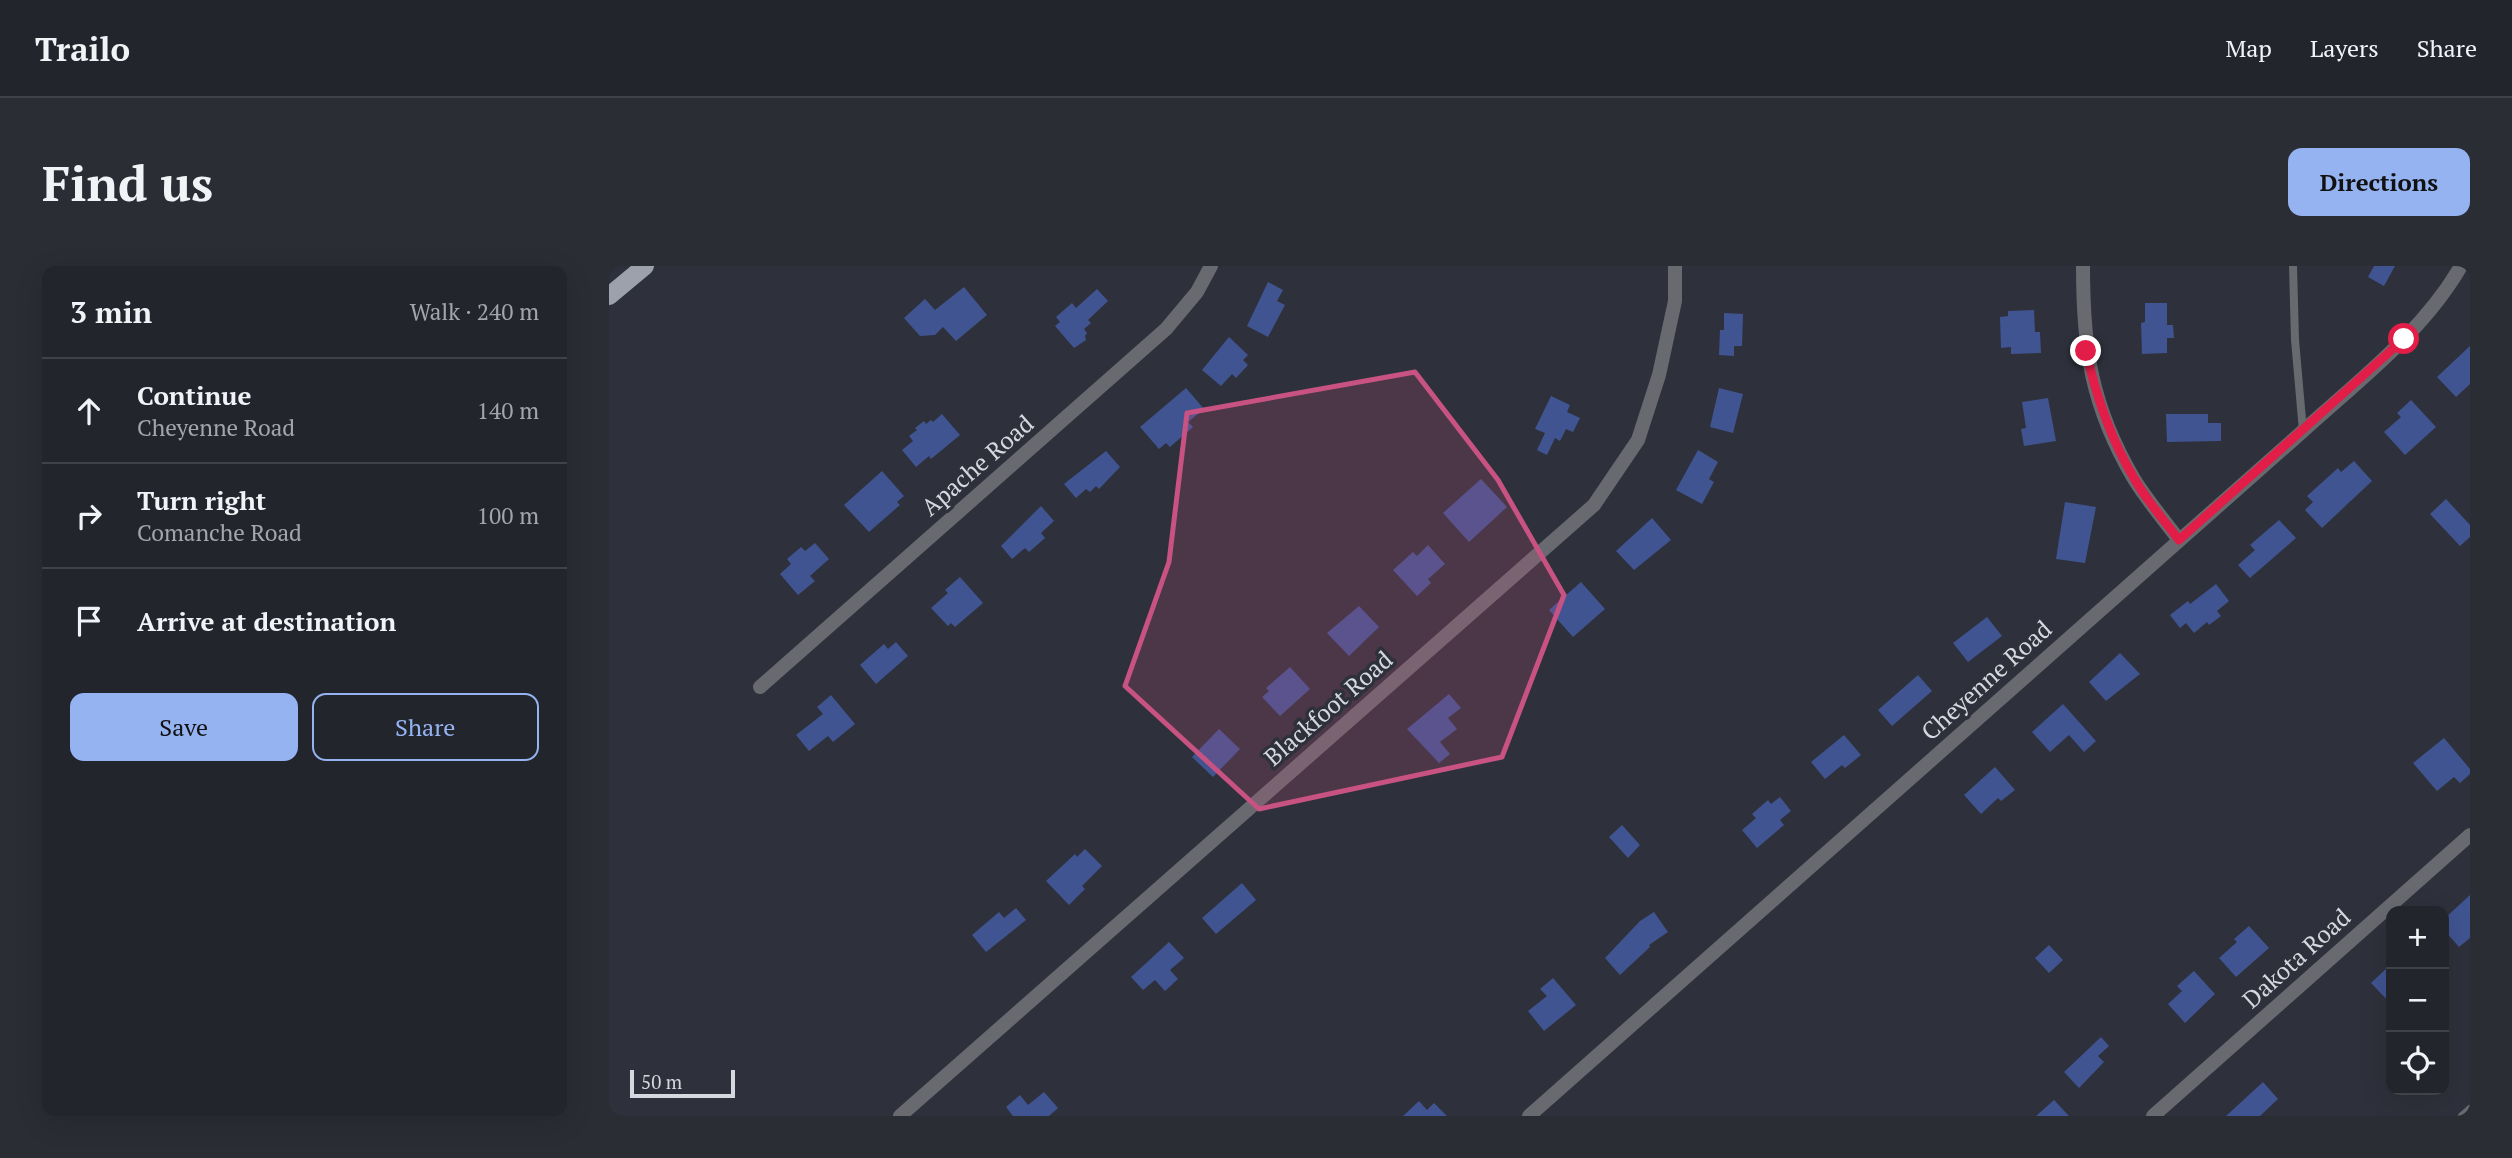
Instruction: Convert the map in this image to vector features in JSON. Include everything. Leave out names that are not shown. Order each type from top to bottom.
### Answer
[{"type":"main road","points":[[609,296],[645,266]]},
{"type":"street","name":"Apache Road","points":[[760,687],[1166,329],[1197,292],[1211,266]]},
{"type":"street","name":"Blackfoot Road","points":[[900,1116],[1594,505],[1639,440],[1659,375],[1675,302],[1675,266]]},
{"type":"street","points":[[2083,266],[2086,351],[2096,394],[2112,435],[2135,480],[2179,540]]},
{"type":"street","name":"Cheyenne Road","points":[[1529,1116],[2303,431],[2413,329],[2431,310],[2461,266]]},
{"type":"street","name":"Dakota Road","points":[[2153,1116],[2470,835]]},
{"type":"lane","points":[[2293,266],[2303,431]]},
{"type":"lane","points":[[2462,1116],[2470,1109]]},
{"type":"highlighted area","points":[[1415,372],[1498,480],[1564,595],[1502,757],[1259,809],[1125,686],[1169,562],[1187,413]]},
{"type":"building","points":[[2374,266],[2395,266],[2384,286],[2368,277]]},
{"type":"building","points":[[1268,282],[1283,290],[1277,301],[1285,305],[1268,337],[1247,326]]},
{"type":"building","points":[[964,287],[987,315],[956,341],[943,327],[935,335],[920,336],[904,318],[925,299],[935,310]]},
{"type":"building","points":[[1097,289],[1108,301],[1088,320],[1091,323],[1084,329],[1087,333],[1086,340],[1074,348],[1055,326],[1060,322],[1056,317],[1072,303],[1076,308]]},
{"type":"building","points":[[2145,303],[2167,303],[2167,325],[2173,325],[2174,338],[2167,338],[2167,353],[2142,354],[2141,323],[2145,322]]},
{"type":"building","points":[[2034,310],[2035,332],[2040,332],[2041,353],[2011,354],[2011,347],[2001,348],[2000,317],[2008,316],[2008,311]]},
{"type":"building","points":[[1724,313],[1743,314],[1742,346],[1734,346],[1734,356],[1719,355]]},
{"type":"building","points":[[1229,337],[1248,355],[1243,360],[1248,365],[1236,378],[1232,374],[1221,386],[1202,370]]},
{"type":"building","points":[[2470,346],[2470,384],[2456,397],[2437,377]]},
{"type":"building","points":[[1186,388],[1204,409],[1188,422],[1193,427],[1170,447],[1166,443],[1159,449],[1140,427]]},
{"type":"building","points":[[1719,388],[1743,394],[1733,433],[1710,427]]},
{"type":"building","points":[[1551,396],[1570,405],[1567,412],[1580,418],[1573,432],[1566,429],[1560,441],[1555,438],[1547,455],[1537,450],[1545,433],[1535,429]]},
{"type":"building","points":[[2048,398],[2056,441],[2024,446],[2021,429],[2026,428],[2022,402]]},
{"type":"building","points":[[2411,400],[2436,427],[2405,455],[2384,432],[2401,417],[2397,413]]},
{"type":"building","points":[[942,414],[960,435],[931,459],[929,456],[916,467],[902,450],[913,441],[909,436],[917,430],[915,428],[924,421],[926,424],[931,420],[933,422]]},
{"type":"building","points":[[2166,414],[2208,414],[2208,423],[2221,423],[2221,441],[2167,442]]},
{"type":"building","points":[[1698,450],[1718,462],[1709,479],[1714,482],[1702,504],[1676,490]]},
{"type":"building","points":[[1106,451],[1120,467],[1099,489],[1096,486],[1090,492],[1086,489],[1076,498],[1064,484]]},
{"type":"building","points":[[2354,461],[2372,481],[2322,528],[2305,510],[2313,502],[2307,496],[2338,468],[2341,472]]},
{"type":"building","points":[[882,471],[904,496],[897,502],[900,505],[869,532],[844,505]]},
{"type":"building","points":[[1481,479],[1507,507],[1469,542],[1443,513]]},
{"type":"building","points":[[2446,499],[2470,525],[2470,537],[2460,546],[2430,514]]},
{"type":"building","points":[[2065,502],[2096,507],[2085,563],[2056,559]]},
{"type":"building","points":[[1041,506],[1054,521],[1041,533],[1045,538],[1029,552],[1025,548],[1012,559],[1001,546]]},
{"type":"building","points":[[1652,518],[1671,540],[1634,570],[1616,551]]},
{"type":"building","points":[[2279,520],[2296,538],[2250,578],[2238,565],[2255,550],[2250,545]]},
{"type":"building","points":[[815,543],[829,559],[810,576],[815,581],[798,595],[780,574],[791,564],[787,559],[801,547],[805,551]]},
{"type":"building","points":[[1428,545],[1445,564],[1428,579],[1431,583],[1417,596],[1393,570],[1413,552],[1417,556]]},
{"type":"building","points":[[960,577],[983,603],[955,627],[951,623],[948,626],[931,608],[948,593],[945,590]]},
{"type":"building","points":[[1581,582],[1605,609],[1573,637],[1549,610]]},
{"type":"building","points":[[2216,584],[2229,601],[2217,611],[2221,616],[2209,625],[2207,622],[2194,633],[2186,623],[2180,628],[2170,615]]},
{"type":"building","points":[[1359,606],[1379,627],[1349,656],[1327,633]]},
{"type":"building","points":[[1987,617],[2002,636],[1968,662],[1953,643]]},
{"type":"building","points":[[896,642],[908,656],[876,684],[860,665],[884,644],[888,649]]},
{"type":"building","points":[[2120,653],[2140,674],[2106,701],[2089,682]]},
{"type":"building","points":[[1290,667],[1310,689],[1280,716],[1262,697],[1269,691],[1266,688]]},
{"type":"building","points":[[1918,675],[1932,691],[1892,726],[1878,710]]},
{"type":"building","points":[[1449,694],[1461,708],[1448,718],[1457,729],[1440,742],[1450,754],[1439,763],[1407,729]]},
{"type":"building","points":[[831,695],[855,724],[833,742],[828,736],[809,751],[796,735],[823,714],[817,707]]},
{"type":"building","points":[[2063,704],[2096,741],[2084,752],[2069,735],[2050,752],[2032,732]]},
{"type":"building","points":[[1219,729],[1240,749],[1213,777],[1192,757]]},
{"type":"building","points":[[1844,735],[1861,755],[1845,768],[1842,765],[1825,779],[1811,762]]},
{"type":"building","points":[[2444,738],[2470,769],[2470,774],[2460,783],[2454,777],[2437,791],[2413,763]]},
{"type":"building","points":[[1995,767],[2015,790],[2001,801],[1998,798],[1981,814],[1964,795]]},
{"type":"building","points":[[1780,797],[1791,811],[1780,820],[1784,825],[1757,848],[1742,830],[1756,818],[1752,814],[1768,800],[1771,804]]},
{"type":"building","points":[[1622,825],[1640,845],[1628,858],[1609,837]]},
{"type":"building","points":[[1085,849],[1102,866],[1082,886],[1085,889],[1069,905],[1046,881],[1075,854],[1077,857]]},
{"type":"building","points":[[1242,883],[1256,900],[1216,934],[1202,918]]},
{"type":"building","points":[[2470,895],[2470,938],[2459,947],[2449,936],[2449,914]]},
{"type":"building","points":[[1016,908],[1026,920],[986,952],[972,935],[999,912],[1004,918]]},
{"type":"building","points":[[1654,912],[1668,932],[1649,945],[1650,947],[1620,975],[1605,958],[1640,921]]},
{"type":"building","points":[[2249,926],[2269,948],[2236,977],[2219,958],[2237,942],[2234,939]]},
{"type":"building","points":[[1169,942],[1184,958],[1170,970],[1178,979],[1165,991],[1155,980],[1143,990],[1131,977]]},
{"type":"building","points":[[2049,945],[2063,960],[2049,973],[2035,958]]},
{"type":"building","points":[[2386,969],[2386,999],[2371,983]]},
{"type":"building","points":[[2194,971],[2215,994],[2185,1023],[2168,1004],[2182,991],[2177,986]]},
{"type":"building","points":[[1553,978],[1576,1005],[1544,1031],[1528,1011],[1547,996],[1540,989]]},
{"type":"building","points":[[2101,1037],[2109,1046],[2098,1056],[2104,1062],[2079,1088],[2064,1072]]},
{"type":"building","points":[[2263,1082],[2278,1099],[2260,1116],[2226,1116]]},
{"type":"building","points":[[1044,1092],[1058,1108],[1049,1116],[1013,1116],[1006,1107],[1020,1095],[1028,1105]]},
{"type":"building","points":[[2054,1100],[2069,1116],[2036,1116]]},
{"type":"building","points":[[1419,1101],[1427,1110],[1434,1103],[1447,1116],[1403,1116]]},
{"type":"route","points":[[2086,351],[2096,394],[2112,435],[2135,480],[2179,540],[2404,339]]}]
